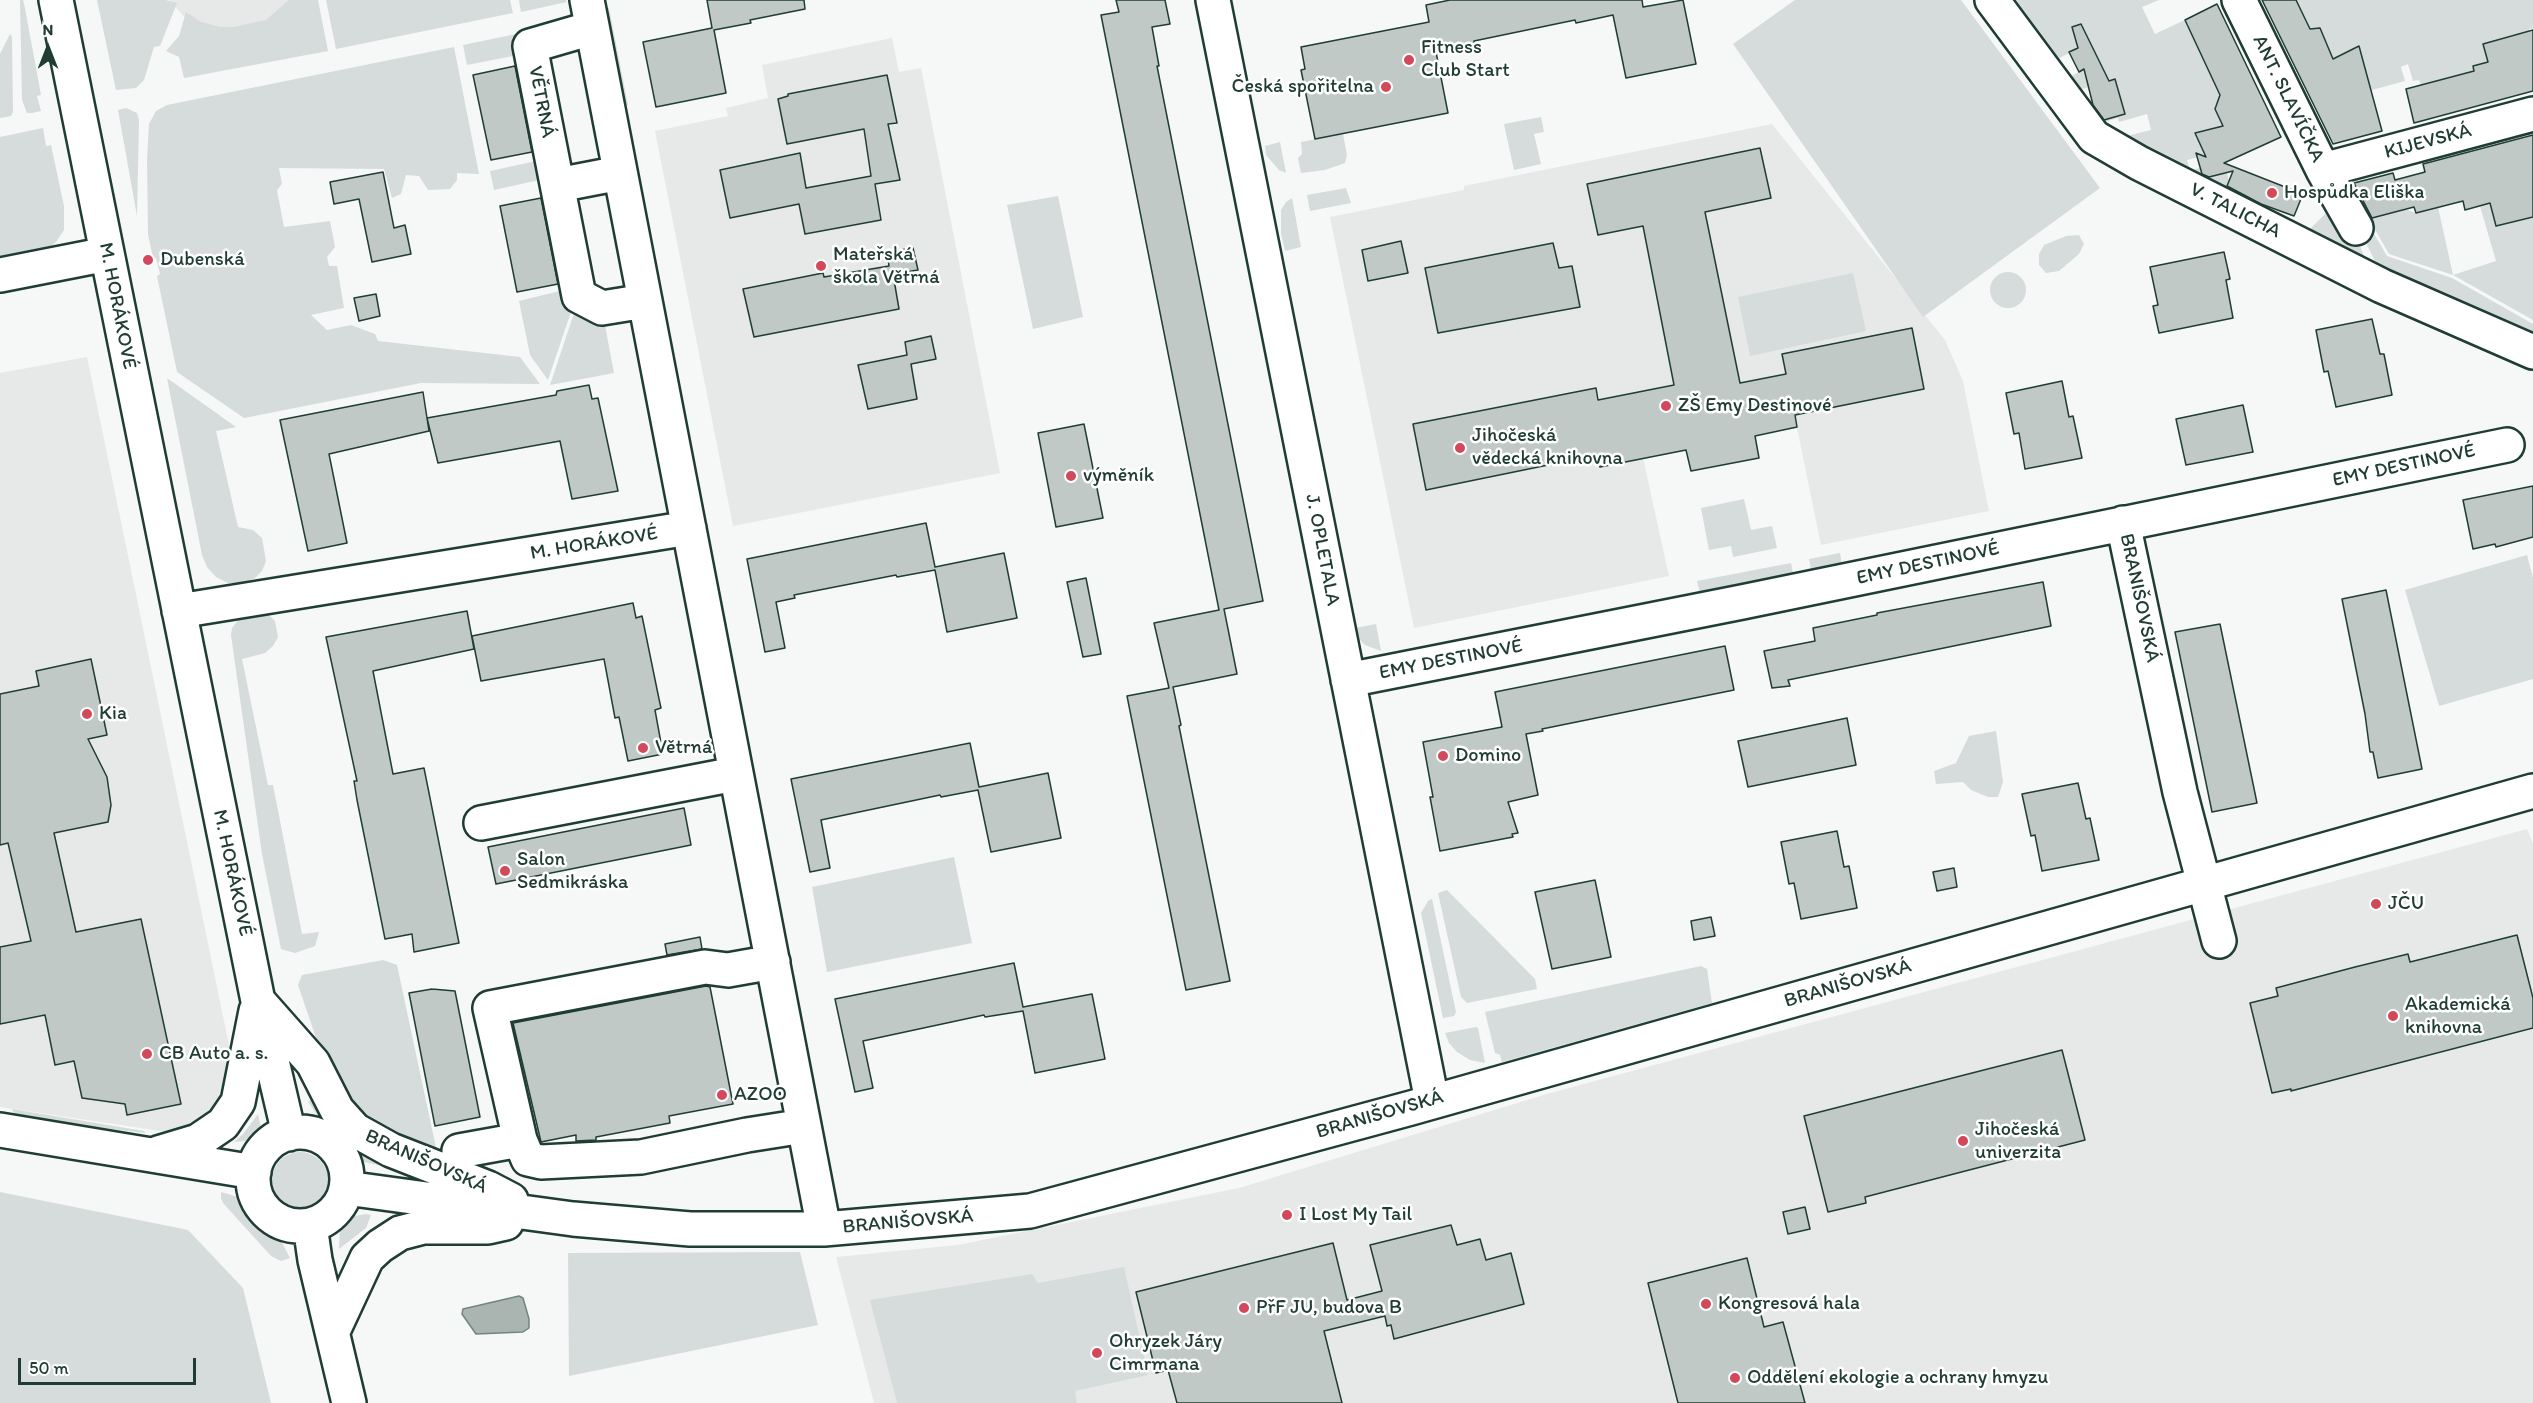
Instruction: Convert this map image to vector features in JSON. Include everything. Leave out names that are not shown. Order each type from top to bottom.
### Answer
[{"type":"street","name":"M. HORÁKOVÉ","points":[[56,0],[258,1001],[289,1134]]},
{"type":"street","name":"J. OPLETALA","points":[[1213,0],[1432,1101]]},
{"type":"street","name":"V. TALICHA","points":[[1992,0],[2094,137],[2139,163],[2382,286],[2533,352]]},
{"type":"street","name":"ANT. SLAVÍČKA","points":[[2239,0],[2323,170],[2356,228]]},
{"type":"street","name":"VĚTRNÁ","points":[[645,301],[602,308],[579,296],[530,46],[590,14],[824,1229]]},
{"type":"street","name":"KIJEVSKÁ","points":[[2323,170],[2533,114]]},
{"type":"street","points":[[558,185],[620,173]]},
{"type":"street","points":[[0,275],[107,254]]},
{"type":"street","name":"EMY DESTINOVÉ","points":[[1348,680],[1742,602],[2507,445]]},
{"type":"street","name":"BRANIŠOVSKÁ","points":[[2123,523],[2180,792],[2203,883]]},
{"type":"street","name":"M. HORÁKOVÉ","points":[[179,611],[689,528]]},
{"type":"street","points":[[481,823],[735,774]]},
{"type":"street","name":"BRANIŠOVSKÁ","points":[[289,1134],[311,1134],[335,1148],[347,1173],[346,1188],[573,1220],[690,1229],[824,1229],[1030,1211],[1432,1101],[2533,791]]},
{"type":"street","points":[[2203,883],[2219,941]]},
{"type":"street","points":[[773,962],[728,970],[705,967],[490,1008],[520,1140],[528,1159],[541,1162],[641,1157],[747,1135],[804,1126]]},
{"type":"street","points":[[151,1155],[198,1142],[223,1124],[238,1102],[258,1001]]},
{"type":"street","name":"BRANIŠOVSKÁ","points":[[258,1001],[313,1063],[337,1110],[355,1130],[391,1150],[488,1188],[540,1215]]},
{"type":"street","points":[[0,1130],[254,1172]]},
{"type":"street","points":[[289,1134],[276,1139],[262,1152],[254,1172],[257,1196],[271,1216],[285,1224],[310,1225],[324,1220],[334,1212],[346,1188]]},
{"type":"street","points":[[459,1151],[520,1140]]},
{"type":"street","name":"BRANIŠOVSKÁ","points":[[333,1331],[367,1258],[400,1233],[423,1227],[488,1227],[540,1215]]},
{"type":"street","points":[[310,1225],[315,1260],[349,1403]]},
{"type":"shaded area","points":[[20,0],[23,0],[25,8],[41,95],[37,96],[41,111],[32,113],[27,113],[22,100]]},
{"type":"shaded area","points":[[97,0],[166,0],[177,3],[160,46],[154,47],[144,80],[136,88],[116,90]]},
{"type":"shaded area","points":[[169,0],[296,0],[265,26],[221,32],[188,21]]},
{"type":"shaded area","points":[[289,0],[318,0],[328,51],[184,78],[179,57],[166,51],[179,36],[186,12],[201,22],[220,27],[234,27],[266,20]]},
{"type":"shaded area","points":[[326,0],[510,0],[513,13],[336,49]]},
{"type":"shaded area","points":[[519,0],[566,0],[567,2],[521,12]]},
{"type":"shaded area","points":[[1795,0],[1961,0],[2100,188],[1923,317],[1733,44]]},
{"type":"shaded area","points":[[2013,0],[2159,0],[2142,7],[2155,34],[2189,18],[2234,123],[2195,133],[2206,155],[2187,160],[2190,170],[2201,168],[2204,179],[2227,172],[2229,182],[2225,190],[2123,137],[2151,130],[2147,114],[2119,122],[2118,118],[2104,122],[2103,120],[2124,114],[2115,80],[2074,91],[2066,79],[2099,61],[2090,42],[2054,61]]},
{"type":"shaded area","points":[[2296,0],[2533,0],[2533,28],[2529,29],[2531,36],[2484,44],[2488,62],[2473,66],[2478,85],[2421,85],[2419,80],[2413,81],[2408,64],[2401,67],[2405,81],[2372,90],[2369,84],[2316,73],[2302,81],[2294,67],[2329,48],[2320,28],[2310,29]]},
{"type":"shaded area","points":[[609,8],[628,105],[617,107],[598,11]]},
{"type":"shaded area","points":[[10,34],[12,37],[13,112],[11,116],[0,118],[0,54]]},
{"type":"shaded area","points":[[516,34],[519,47],[513,56],[467,65],[463,45]]},
{"type":"shaded area","name":"Mateřská škola Větrná","points":[[892,38],[899,72],[921,68],[1000,473],[733,526],[655,131],[728,116],[726,108],[768,98],[762,65]]},
{"type":"shaded area","points":[[454,47],[479,174],[457,173],[457,180],[450,189],[428,190],[419,176],[406,175],[401,194],[392,198],[384,169],[279,168],[282,184],[277,190],[284,227],[330,221],[335,247],[327,257],[329,266],[337,266],[344,308],[311,315],[327,330],[351,325],[375,334],[378,341],[520,357],[540,384],[421,383],[244,418],[177,372],[157,276],[160,274],[156,258],[153,258],[148,234],[149,124],[156,111],[167,105]]},
{"type":"shaded area","points":[[126,108],[137,113],[139,120],[137,216],[118,110]]},
{"type":"shaded area","points":[[1541,117],[1544,132],[1534,134],[1541,164],[1514,170],[1504,124]]},
{"type":"shaded area","points":[[1772,124],[1945,340],[1963,381],[1989,511],[1821,545],[1797,428],[1756,436],[1759,458],[1691,471],[1686,450],[1643,458],[1669,576],[1414,628],[1330,217],[1464,190],[1464,186]]},
{"type":"shaded area","points":[[43,128],[46,146],[51,145],[64,206],[64,230],[56,242],[45,251],[0,262],[0,137]]},
{"type":"shaded area","points":[[1343,134],[1347,155],[1345,163],[1325,170],[1301,173],[1298,158],[1302,154],[1301,142]]},
{"type":"shaded area","points":[[1280,142],[1286,173],[1279,170],[1266,155],[1265,146]]},
{"type":"shaded area","points":[[541,160],[544,179],[494,190],[490,171]]},
{"type":"shaded area","points":[[1346,188],[1351,203],[1310,211],[1307,195]]},
{"type":"shaded area","points":[[1058,196],[1083,317],[1033,329],[1007,205]]},
{"type":"shaded area","points":[[2533,197],[2533,320],[2453,275],[2496,261],[2480,206],[2490,203],[2496,226],[2513,221]]},
{"type":"shaded area","points":[[1292,198],[1301,247],[1285,251],[1281,233],[1281,210]]},
{"type":"shaded area","points":[[2438,207],[2453,275],[2389,254],[2369,219],[2404,209],[2416,213]]},
{"type":"shaded area","points":[[2330,209],[2354,232],[2371,272],[2302,237]]},
{"type":"shaded area","points":[[2370,227],[2387,256],[2452,278],[2533,324],[2533,342],[2383,277],[2360,231]]},
{"type":"shaded area","points":[[2079,235],[2084,244],[2079,254],[2059,271],[2046,273],[2039,265],[2039,254],[2044,245],[2066,236]]},
{"type":"shaded area","points":[[2008,272],[2021,277],[2026,290],[2021,303],[2008,308],[1995,303],[1990,290],[1995,277]]},
{"type":"shaded area","points":[[1853,273],[1866,331],[1750,356],[1738,297]]},
{"type":"shaded area","points":[[564,290],[572,309],[548,380],[530,355],[519,301]]},
{"type":"shaded area","points":[[575,310],[603,315],[614,373],[550,385]]},
{"type":"shaded area","points":[[87,357],[244,1118],[194,1136],[0,1107],[0,373]]},
{"type":"shaded area","points":[[167,378],[236,427],[216,431],[238,527],[253,530],[262,538],[266,561],[262,571],[255,578],[243,583],[228,583],[216,577],[207,567],[202,555]]},
{"type":"shaded area","points":[[1744,499],[1751,530],[1772,526],[1777,548],[1733,557],[1731,546],[1709,550],[1701,508]]},
{"type":"shaded area","points":[[1840,553],[1843,570],[1812,575],[1809,559]]},
{"type":"shaded area","points":[[2527,555],[2533,578],[2533,679],[2439,706],[2405,590]]},
{"type":"shaded area","points":[[1791,563],[1794,579],[1701,597],[1697,581]]},
{"type":"shaded area","points":[[259,610],[268,614],[275,621],[278,637],[265,653],[242,659],[268,785],[273,785],[302,934],[319,932],[315,946],[295,953],[281,949],[262,854],[231,635],[232,628],[243,614]]},
{"type":"shaded area","points":[[1376,624],[1381,651],[1365,645],[1358,638],[1355,628]]},
{"type":"shaded area","points":[[1996,731],[2003,782],[1998,797],[1988,797],[1971,790],[1963,782],[1936,784],[1934,771],[1956,763],[1969,736]]},
{"type":"shaded area","name":"Jihočeská univerzita","points":[[2527,829],[2533,843],[2533,1403],[874,1403],[836,1257],[958,1245],[1239,1188],[1547,1094]]},
{"type":"shaded area","points":[[954,857],[972,943],[827,972],[812,887]]},
{"type":"shaded area","points":[[1447,890],[1535,979],[1537,989],[1467,1003],[1461,997],[1438,893]]},
{"type":"shaded area","points":[[1432,899],[1456,1012],[1454,1016],[1443,1018],[1421,913],[1428,901]]},
{"type":"shaded area","points":[[383,960],[397,965],[441,1171],[395,1162],[329,1076],[298,985],[302,975]]},
{"type":"shaded area","points":[[1701,966],[1707,969],[1712,1003],[1502,1062],[1500,1055],[1495,1053],[1485,1012]]},
{"type":"shaded area","points":[[1476,1027],[1485,1063],[1470,1060],[1457,1052],[1449,1043],[1445,1033]]},
{"type":"shaded area","points":[[318,1098],[380,1155],[378,1165],[364,1162],[356,1157],[336,1134],[321,1122],[308,1101]]},
{"type":"shaded area","points":[[12,1109],[144,1131],[145,1133],[16,1118]]},
{"type":"shaded area","points":[[258,1114],[261,1128],[259,1137],[255,1140],[234,1142],[243,1134]]},
{"type":"shaded area","points":[[294,1152],[306,1152],[316,1156],[324,1164],[328,1180],[324,1196],[316,1204],[306,1208],[294,1208],[284,1204],[276,1196],[272,1186],[272,1174],[276,1164],[284,1156]]},
{"type":"shaded area","points":[[0,1192],[188,1230],[243,1288],[271,1403],[0,1403]]},
{"type":"shaded area","points":[[221,1192],[238,1197],[246,1204],[259,1221],[280,1239],[290,1258],[281,1261],[271,1256],[223,1203]]},
{"type":"shaded area","points":[[371,1215],[366,1228],[339,1249],[340,1224],[355,1216]]},
{"type":"shaded area","points":[[800,1252],[818,1325],[569,1376],[568,1253]]},
{"type":"shaded area","points":[[1124,1267],[1148,1375],[1075,1391],[1077,1403],[897,1403],[870,1300],[1032,1274],[1038,1283]]},
{"type":"shaded area","points":[[519,1296],[523,1298],[529,1319],[529,1328],[523,1332],[476,1334],[462,1314],[463,1309]]},
{"type":"building","points":[[707,0],[804,0],[805,9],[714,30],[726,93],[656,107],[643,42],[712,28]]},
{"type":"building","points":[[1116,0],[1165,0],[1170,24],[1152,27],[1159,66],[1157,66],[1263,601],[1224,609],[1237,674],[1173,687],[1230,981],[1186,990],[1127,696],[1169,688],[1154,623],[1219,610],[1101,15],[1119,12]]},
{"type":"building","points":[[1450,0],[1642,0],[1643,7],[1683,0],[1696,64],[1626,78],[1613,15],[1576,23],[1575,20],[1474,41],[1474,44],[1436,52],[1448,113],[1315,139],[1301,70],[1305,69],[1301,47],[1429,22],[1426,5]]},
{"type":"building","points":[[2262,0],[2296,0],[2310,29],[2320,28],[2333,59],[2359,46],[2382,131],[2333,144]]},
{"type":"building","points":[[2217,4],[2281,137],[2224,163],[2303,194],[2294,216],[2261,204],[2227,186],[2233,171],[2209,177],[2202,174],[2196,153],[2206,157],[2195,133],[2223,126],[2215,109],[2220,95],[2185,20]]},
{"type":"building","points":[[2081,24],[2109,81],[2115,79],[2125,114],[2104,120],[2093,105],[2084,69],[2079,72],[2069,52],[2078,48],[2072,27]]},
{"type":"building","points":[[2533,30],[2533,91],[2414,123],[2406,89],[2474,71],[2473,66],[2488,62],[2483,44]]},
{"type":"building","points":[[515,66],[532,152],[491,160],[473,75]]},
{"type":"building","points":[[887,75],[897,123],[888,124],[900,180],[875,184],[881,220],[805,234],[799,204],[730,218],[720,170],[800,153],[806,188],[871,176],[864,129],[787,144],[778,99],[788,94]]},
{"type":"building","points":[[2533,135],[2533,217],[2496,226],[2490,203],[2465,210],[2463,201],[2416,213],[2414,207],[2372,218],[2354,183],[2393,173],[2395,180],[2425,172],[2423,164]]},
{"type":"building","points":[[1760,148],[1771,198],[1705,212],[1740,383],[1786,374],[1782,354],[1912,328],[1924,389],[1795,415],[1797,427],[1755,436],[1759,458],[1691,471],[1686,450],[1600,467],[1597,455],[1426,490],[1413,424],[1596,388],[1598,400],[1674,385],[1643,226],[1598,235],[1587,184]]},
{"type":"building","points":[[383,172],[394,228],[405,225],[411,254],[372,262],[359,199],[334,204],[330,182]]},
{"type":"building","points":[[541,198],[558,284],[517,292],[500,206]]},
{"type":"building","points":[[1401,241],[1408,273],[1368,281],[1362,250]]},
{"type":"building","points":[[1553,243],[1559,268],[1572,266],[1580,307],[1438,333],[1425,268]]},
{"type":"building","points":[[913,248],[918,270],[893,274],[899,309],[754,337],[743,289],[823,273],[824,277],[889,266],[887,252]]},
{"type":"building","points":[[2224,252],[2230,279],[2226,280],[2233,318],[2159,333],[2153,306],[2158,305],[2150,267]]},
{"type":"building","points":[[376,294],[380,316],[359,321],[354,298]]},
{"type":"building","points":[[2372,319],[2380,354],[2384,354],[2392,395],[2336,407],[2328,371],[2324,372],[2316,330]]},
{"type":"building","points":[[931,336],[936,359],[911,364],[917,399],[868,409],[858,365],[907,355],[905,342]]},
{"type":"building","points":[[2062,381],[2069,417],[2073,416],[2082,458],[2025,469],[2019,433],[2014,434],[2006,393]]},
{"type":"building","points":[[589,385],[592,399],[598,398],[618,491],[572,499],[560,441],[438,463],[427,418],[556,395],[557,391]]},
{"type":"building","points":[[423,392],[429,431],[329,454],[347,543],[308,551],[280,420]]},
{"type":"building","points":[[2243,405],[2253,452],[2186,465],[2176,419]]},
{"type":"building","name":"výměník","points":[[1084,424],[1103,518],[1056,527],[1038,433]]},
{"type":"building","points":[[2533,486],[2533,537],[2496,547],[2495,544],[2473,549],[2463,500]]},
{"type":"building","points":[[926,523],[935,567],[1004,553],[1017,618],[947,632],[935,570],[897,577],[896,575],[794,595],[795,598],[776,602],[785,648],[765,652],[747,559]]},
{"type":"building","points":[[1086,578],[1101,654],[1083,657],[1067,582]]},
{"type":"building","points":[[2043,582],[2051,626],[1788,680],[1790,686],[1772,688],[1764,651],[1815,641],[1813,628],[1877,615],[1877,613]]},
{"type":"building","points":[[2386,590],[2422,769],[2378,778],[2373,752],[2370,752],[2365,714],[2342,599]]},
{"type":"building","points":[[633,603],[636,618],[642,616],[661,708],[655,710],[663,754],[628,761],[619,717],[615,718],[604,659],[481,681],[472,636]]},
{"type":"building","points":[[467,611],[474,649],[373,671],[393,774],[424,768],[459,943],[414,952],[412,934],[385,939],[357,800],[354,781],[357,781],[326,637]]},
{"type":"building","points":[[2220,624],[2257,803],[2212,812],[2175,632]]},
{"type":"building","points":[[1725,646],[1734,690],[1526,734],[1538,795],[1508,802],[1518,833],[1512,834],[1513,837],[1440,851],[1423,742],[1502,727],[1495,692]]},
{"type":"building","points":[[91,659],[107,735],[88,739],[107,777],[111,805],[108,822],[54,833],[76,932],[141,919],[181,1104],[127,1115],[125,1104],[82,1098],[74,1061],[55,1065],[45,1015],[0,1024],[0,947],[31,941],[8,843],[0,845],[0,694],[39,686],[36,671]]},
{"type":"building","points":[[1847,718],[1856,765],[1748,787],[1738,741]]},
{"type":"building","points":[[970,743],[979,787],[1048,773],[1061,838],[991,852],[978,790],[941,797],[940,795],[821,820],[830,868],[810,872],[791,779]]},
{"type":"building","points":[[2078,783],[2086,819],[2090,818],[2099,860],[2042,871],[2035,835],[2031,836],[2022,794]]},
{"type":"building","points":[[684,808],[691,845],[496,884],[488,847]]},
{"type":"building","points":[[1837,831],[1844,867],[1849,866],[1857,908],[1801,919],[1794,883],[1789,884],[1781,842]]},
{"type":"building","points":[[1954,868],[1957,887],[1937,891],[1933,872]]},
{"type":"building","points":[[1595,880],[1611,957],[1552,969],[1535,892]]},
{"type":"building","points":[[1711,917],[1715,936],[1694,940],[1691,921]]},
{"type":"building","name":"Akademická knihovna","points":[[2517,935],[2533,998],[2533,1028],[2291,1091],[2291,1089],[2272,1093],[2250,1003],[2278,996],[2276,988],[2355,967],[2408,954],[2410,962]]},
{"type":"building","points":[[700,937],[702,949],[667,955],[665,944]]},
{"type":"building","points":[[1014,963],[1023,1007],[1092,994],[1105,1059],[1035,1073],[1023,1011],[985,1017],[984,1015],[863,1041],[873,1088],[855,1092],[835,999]]},
{"type":"building","points":[[710,987],[733,1104],[669,1116],[670,1123],[596,1137],[596,1140],[576,1141],[576,1135],[541,1142],[513,1023]]},
{"type":"building","points":[[432,989],[455,991],[480,1117],[435,1126],[409,993]]},
{"type":"building","points":[[2062,1050],[2085,1140],[1865,1197],[1866,1203],[1828,1212],[1804,1116]]},
{"type":"building","points":[[1805,1207],[1810,1229],[1788,1234],[1783,1212]]},
{"type":"building","name":"PřF JU, budova B","points":[[1451,1225],[1457,1245],[1480,1239],[1486,1260],[1511,1253],[1524,1304],[1394,1339],[1391,1325],[1387,1326],[1385,1316],[1324,1331],[1342,1403],[1177,1403],[1168,1370],[1156,1373],[1136,1292],[1333,1243],[1347,1300],[1382,1291],[1370,1245]]},
{"type":"building","points":[[1747,1258],[1764,1327],[1783,1322],[1805,1403],[1678,1403],[1648,1283]]},
{"type":"place","name":"Fitness Club Start","points":[[1409,60]]},
{"type":"place","name":"Česká spořitelna","points":[[1386,87]]},
{"type":"place","name":"Hospůdka Eliška","points":[[2272,193]]},
{"type":"place","name":"Dubenská","points":[[148,260]]},
{"type":"place","name":"Mateřská škola Větrná","points":[[821,266]]},
{"type":"place","name":"ZŠ Emy Destinové","points":[[1666,406]]},
{"type":"place","name":"Jihočeská vědecká knihovna","points":[[1460,448]]},
{"type":"place","name":"výměník","points":[[1071,476]]},
{"type":"place","name":"Kia","points":[[87,714]]},
{"type":"place","name":"Větrná","points":[[643,748]]},
{"type":"place","name":"Domino","points":[[1443,756]]},
{"type":"place","name":"Salon Sedmikráska","points":[[505,871]]},
{"type":"place","name":"JČU","points":[[2376,904]]},
{"type":"place","name":"Akademická knihovna","points":[[2393,1016]]},
{"type":"place","name":"CB Auto a. s.","points":[[147,1054]]},
{"type":"place","name":"AZOO","points":[[722,1095]]},
{"type":"place","name":"Jihočeská univerzita","points":[[1963,1141]]},
{"type":"place","name":"I Lost My Tail","points":[[1287,1215]]},
{"type":"place","name":"Kongresová hala","points":[[1706,1304]]},
{"type":"place","name":"PřF JU, budova B","points":[[1244,1308]]},
{"type":"place","name":"Ohryzek Járy Cimrmana","points":[[1097,1353]]},
{"type":"place","name":"Oddělení ekologie a ochrany hmyzu","points":[[1735,1378]]}]
